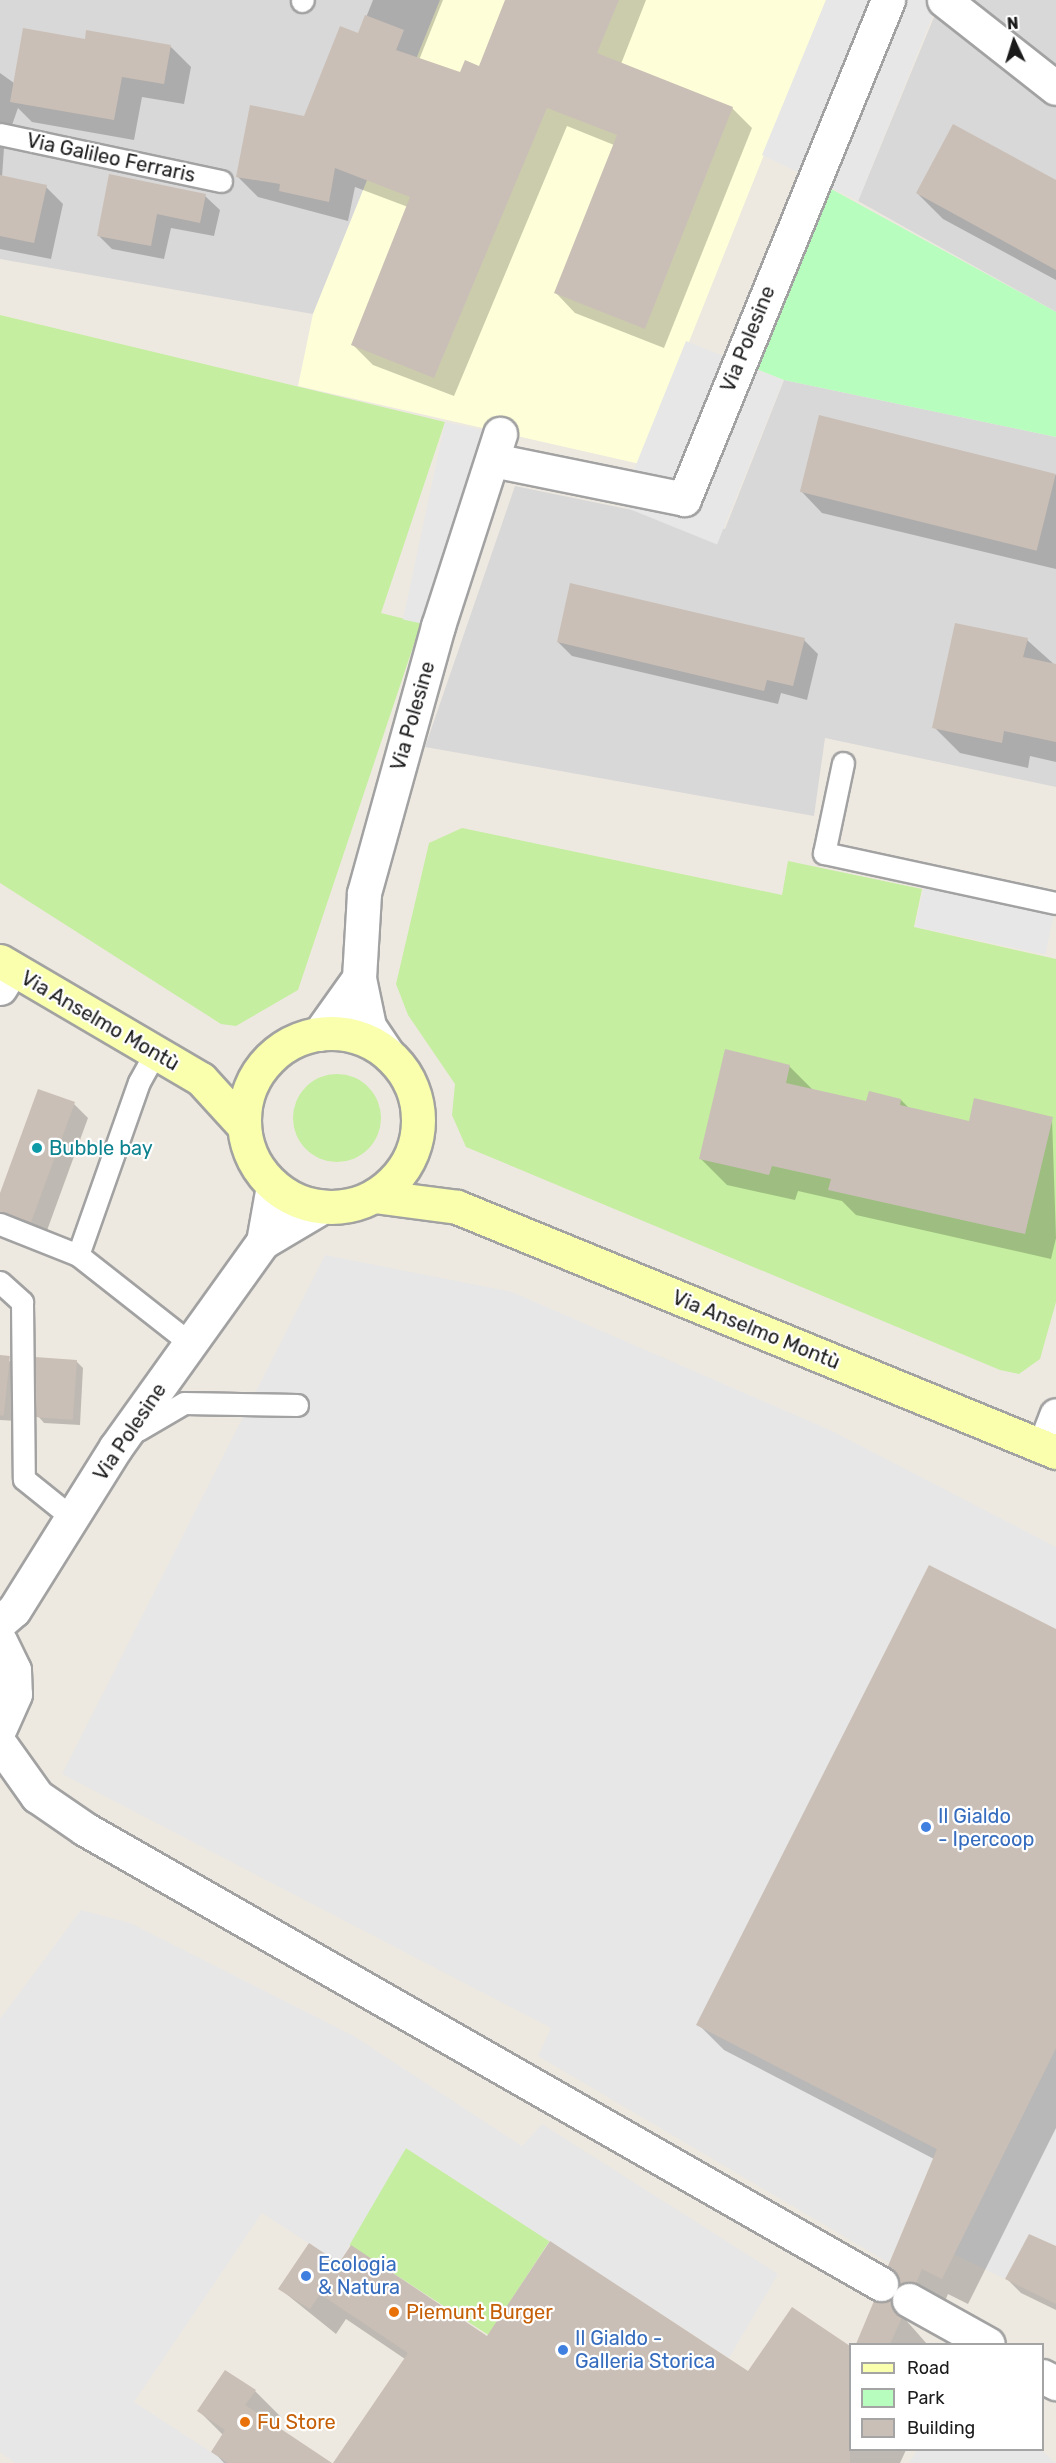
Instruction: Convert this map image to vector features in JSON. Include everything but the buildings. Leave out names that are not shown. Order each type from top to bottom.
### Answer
[{"type":"street","name":"Via Polesine","points":[[387,1053],[369,1026],[359,978],[364,892],[438,626],[497,447],[538,469],[684,499],[888,0]]},
{"type":"street","points":[[944,0],[1056,88]]},
{"type":"street","name":"Via Anselmo Montù","points":[[4,973],[201,1079],[243,1125]]},
{"type":"street","points":[[319,1034],[359,978]]},
{"type":"street","points":[[319,1034],[343,1034],[387,1053],[411,1085],[415,1143],[399,1173],[374,1196],[321,1207],[273,1186],[258,1169],[243,1125],[249,1092],[265,1063],[289,1044],[319,1034]]},
{"type":"street","name":"Via Anselmo Montù","points":[[201,1079],[240,1075],[265,1063]]},
{"type":"street","name":"Via Anselmo Montù","points":[[415,1143],[426,1171],[457,1207]]},
{"type":"street","name":"Via Polesine","points":[[263,1242],[273,1186]]},
{"type":"street","name":"Via Anselmo Montù","points":[[374,1196],[457,1207],[1050,1450]]},
{"type":"street","name":"Via Polesine","points":[[0,1622],[15,1610],[75,1520],[116,1447],[263,1242],[321,1207]]},
{"type":"street","points":[[1050,1450],[1056,1415]]},
{"type":"street","points":[[0,1641],[14,1670],[15,1694],[0,1728]]},
{"type":"street","points":[[0,1744],[37,1796],[85,1829],[881,2284]]},
{"type":"street","points":[[909,2300],[986,2343]]},
{"type":"lane","name":"Via Galileo Ferraris","points":[[0,134],[221,182]]},
{"type":"lane","points":[[843,763],[824,853],[1056,903]]},
{"type":"lane","points":[[78,1255],[139,1082],[154,1055]]},
{"type":"lane","points":[[0,1224],[78,1255],[191,1344]]},
{"type":"lane","points":[[0,1282],[22,1302],[24,1479],[75,1520]]},
{"type":"lane","points":[[116,1447],[155,1417],[184,1403],[297,1405]]},
{"type":"shaded area","points":[[0,0],[440,0],[313,314],[0,259]]},
{"type":"shaded area","points":[[440,0],[826,0],[640,464],[298,386],[313,314]]},
{"type":"shaded area","points":[[826,0],[939,0],[858,201],[762,155]]},
{"type":"shaded area","points":[[941,0],[1056,0],[1056,312],[858,201]]},
{"type":"shaded area","points":[[686,341],[783,380],[717,544],[620,505]]},
{"type":"shaded area","points":[[784,380],[1056,437],[1056,787],[825,738],[814,816],[425,747],[515,486],[725,529]]},
{"type":"shaded area","points":[[445,422],[500,434],[458,631],[403,620]]},
{"type":"shaded area","points":[[926,876],[1056,904],[1045,955],[915,927]]},
{"type":"shaded area","points":[[325,1255],[512,1292],[832,1431],[1056,1547],[1056,1629],[929,1565],[697,2025],[937,2149],[889,2263],[538,2056],[551,2028],[62,1774]]},
{"type":"shaded area","points":[[81,1910],[130,1923],[354,2036],[522,2146],[542,2124],[778,2274],[729,2358],[406,2148],[339,2263],[262,2213],[134,2402],[228,2463],[15,2463],[0,2452],[0,2019]]},
{"type":"shaded area","points":[[1056,2048],[1056,2246],[1029,2235],[1005,2279],[953,2254]]},
{"type":"shaded area","points":[[916,2451],[1042,2451],[1056,2463],[909,2463]]},
{"type":"green space","points":[[813,179],[1056,312],[1056,437],[784,380],[739,362]]},
{"type":"green space","points":[[0,315],[445,422],[381,613],[421,623],[298,990],[236,1026],[221,1024],[0,883]]},
{"type":"green space","points":[[462,828],[782,895],[788,861],[922,889],[914,927],[1056,959],[1056,1302],[1040,1359],[1019,1374],[1000,1370],[466,1147],[452,1115],[455,1084],[408,1015],[396,984],[429,843]]},
{"type":"green space","points":[[337,1074],[362,1081],[374,1093],[381,1118],[374,1143],[362,1155],[337,1162],[312,1155],[300,1143],[293,1118],[300,1093],[312,1081]]},
{"type":"green space","points":[[406,2148],[549,2241],[488,2335],[345,2242]]},
{"type":"place","name":"Bubble bay","points":[[37,1148]]},
{"type":"place","name":"Il Gialdo - Ipercoop","points":[[926,1827]]},
{"type":"place","name":"Ecologia & Natura","points":[[306,2276]]},
{"type":"place","name":"Piemunt Burger","points":[[394,2312]]},
{"type":"place","name":"Il Gialdo - Galleria Storica","points":[[563,2350]]},
{"type":"place","name":"Fu Store","points":[[245,2422]]}]
